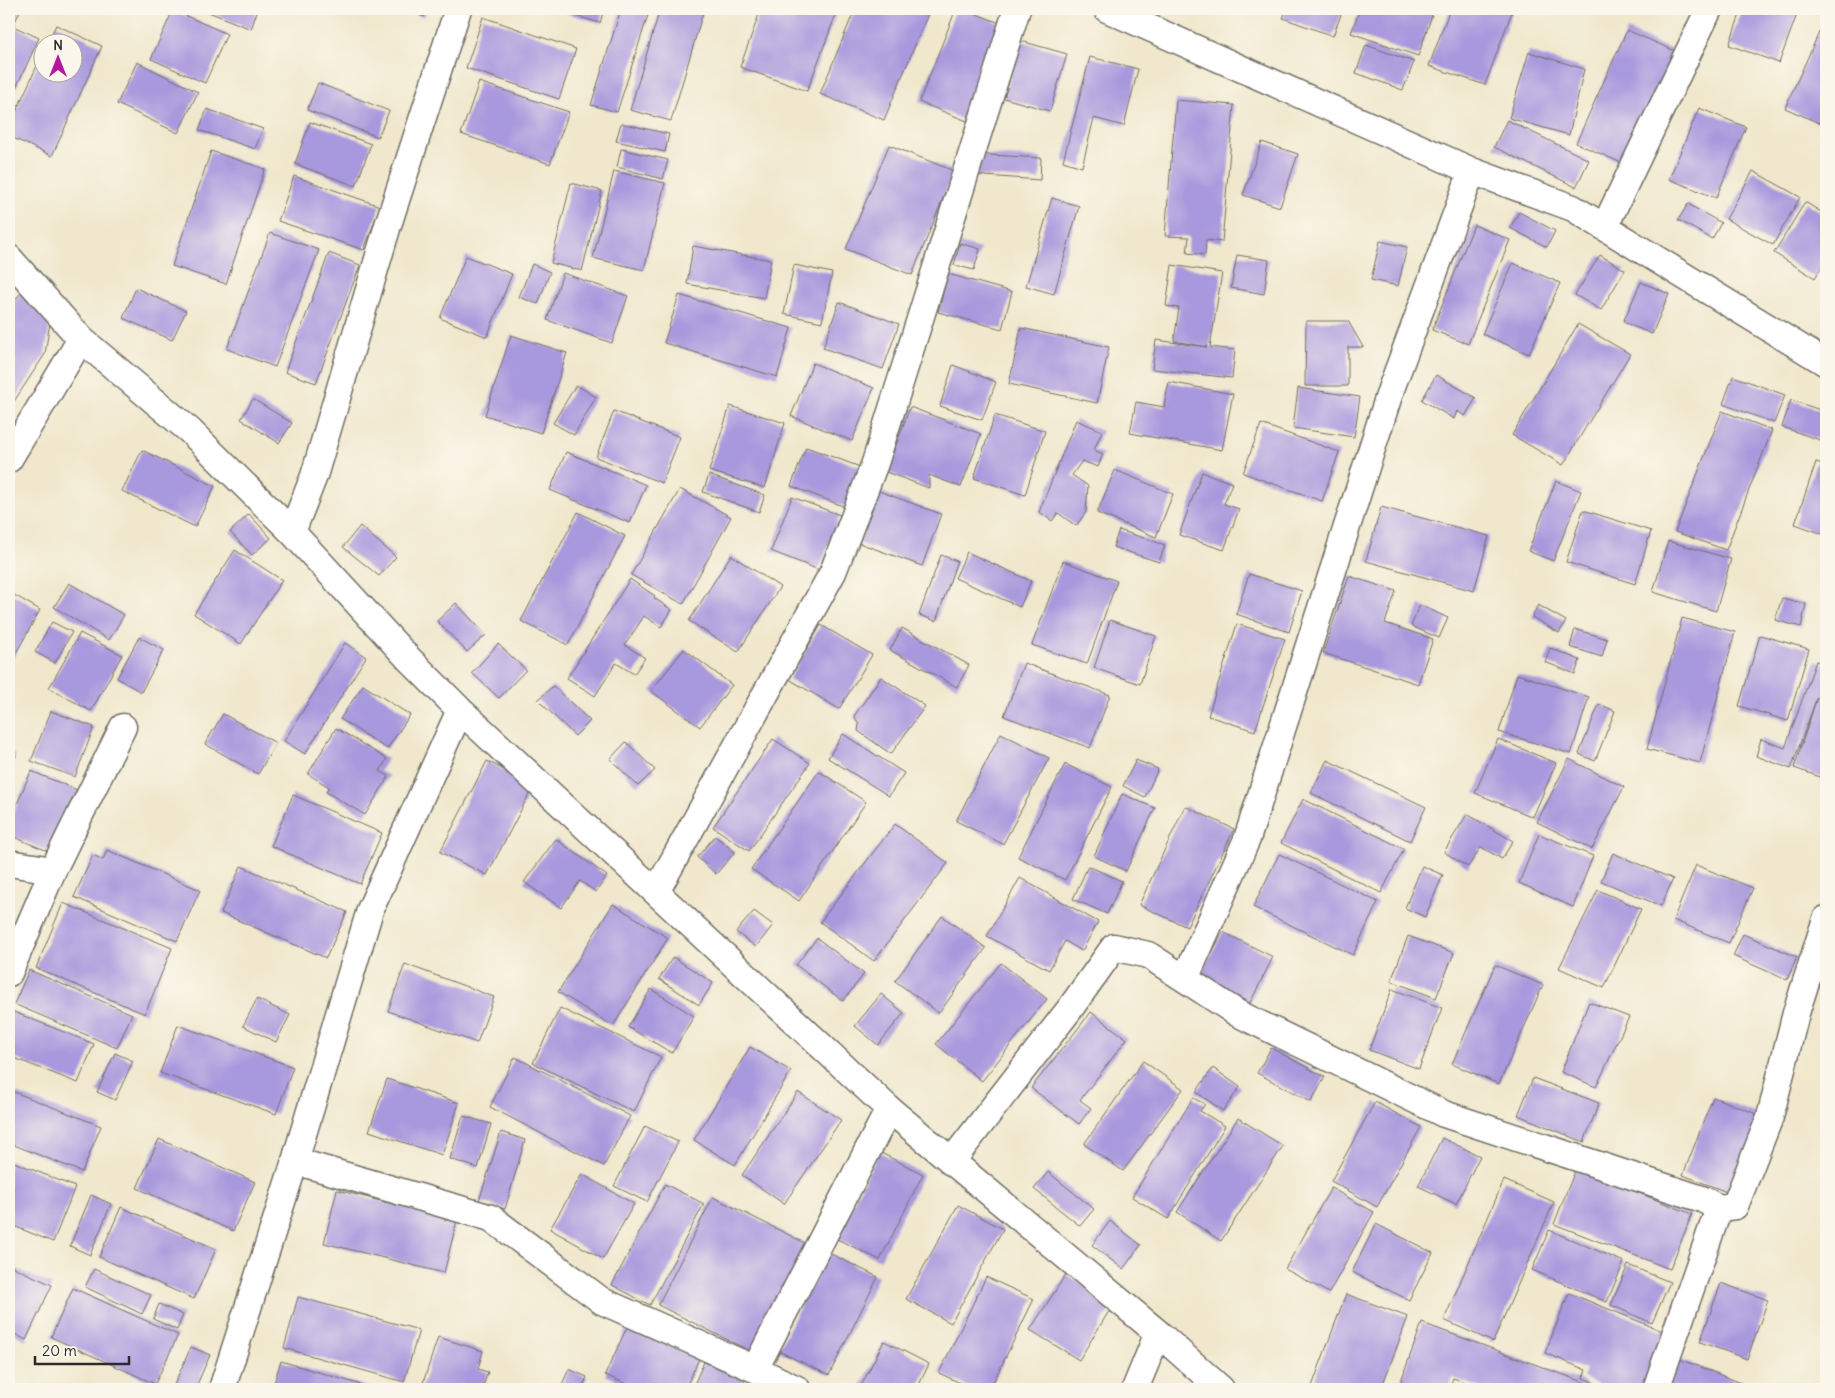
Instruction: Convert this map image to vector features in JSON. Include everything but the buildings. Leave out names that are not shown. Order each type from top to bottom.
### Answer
[{"type":"street","points":[[292,532],[314,476],[388,225],[458,9]]},
{"type":"street","points":[[656,892],[833,572],[875,463],[1017,9]]},
{"type":"street","points":[[1106,9],[1472,171],[1573,208],[1826,363]]},
{"type":"street","points":[[1605,226],[1709,9]]},
{"type":"street","points":[[1185,979],[1247,839],[1391,389],[1472,171]]},
{"type":"street","points":[[9,258],[81,339],[190,431],[292,532],[408,658],[460,710],[889,1110],[1158,1333],[1221,1389]]},
{"type":"street","points":[[9,459],[81,339]]},
{"type":"street","points":[[222,1389],[295,1160],[370,910],[460,710]]},
{"type":"street","points":[[9,973],[53,870],[123,727]]},
{"type":"street","points":[[9,863],[53,870]]},
{"type":"street","points":[[951,1162],[1069,1010],[1114,947],[1148,955],[1237,1013],[1444,1114],[1702,1198],[1719,1208],[1736,1206],[1770,1117],[1796,1013],[1826,918]]},
{"type":"street","points":[[755,1369],[889,1110]]},
{"type":"street","points":[[295,1160],[491,1218],[602,1301],[797,1389]]},
{"type":"street","points":[[1656,1389],[1719,1208]]},
{"type":"street","points":[[1135,1389],[1158,1333]]}]
